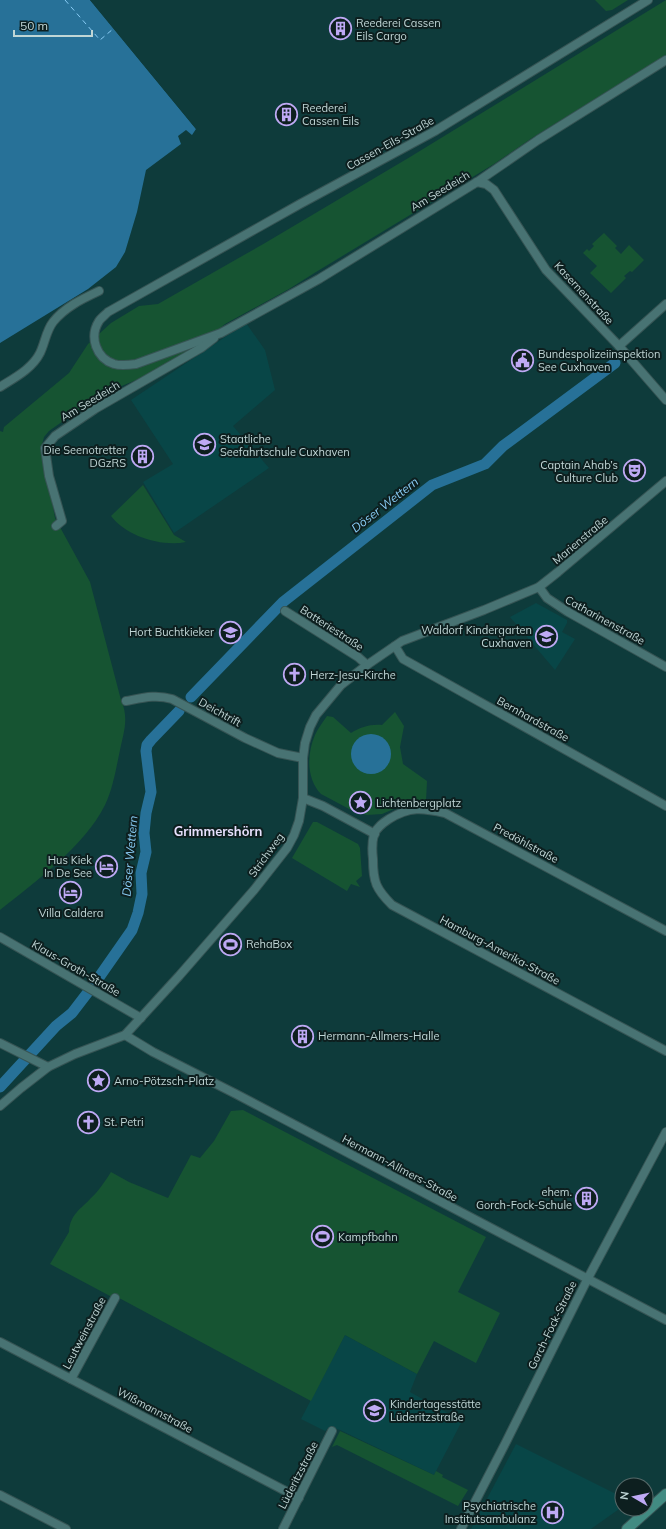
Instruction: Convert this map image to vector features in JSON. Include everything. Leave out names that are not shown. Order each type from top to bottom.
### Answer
[{"type":"street","name":"Cassen-Eils-Straße","points":[[136,295],[436,131],[648,0]]},
{"type":"street","name":"Am Seedeich","points":[[56,526],[62,521],[49,476],[45,448],[55,436],[95,409],[201,348],[221,333],[318,279],[477,182],[538,140],[666,60]]},
{"type":"street","name":"Kasernenstraße","points":[[477,182],[494,190],[546,270],[619,346],[666,400]]},
{"type":"street","points":[[0,387],[19,374],[34,361],[39,354],[49,328],[59,316],[73,305],[99,291]]},
{"type":"street","name":"Am Seedeich","points":[[136,295],[108,312],[99,321],[95,331],[94,340],[96,348],[101,356],[115,365],[125,366],[136,364],[221,333]]},
{"type":"street","points":[[619,346],[666,304]]},
{"type":"street","name":"Marienstraße","points":[[500,603],[539,587],[564,568],[666,481]]},
{"type":"street","name":"Catharinenstraße","points":[[539,587],[547,598],[562,608],[666,667]]},
{"type":"street","name":"Strichweg","points":[[0,1106],[20,1088],[48,1067],[76,1054],[125,1035],[246,901],[287,848],[299,821],[303,798],[303,758],[307,738],[316,715],[341,685],[395,646],[422,632],[500,603]]},
{"type":"street","name":"Batteriestraße","points":[[285,612],[358,657],[367,665]]},
{"type":"street","name":"Bernhardstraße","points":[[395,646],[403,659],[666,806]]},
{"type":"street","name":"Deichtrift","points":[[126,701],[161,696],[172,698],[245,738],[278,753],[303,758]]},
{"type":"street","points":[[303,798],[323,806],[375,834]]},
{"type":"street","name":"Predöhlstraße","points":[[375,834],[380,825],[399,813],[412,809],[427,809],[445,813],[666,931]]},
{"type":"street","name":"Hamburg-Amerika-Straße","points":[[375,834],[372,852],[375,880],[380,893],[392,905],[666,1051]]},
{"type":"street","name":"Klaus-Groth-Straße","points":[[0,937],[141,1018]]},
{"type":"street","name":"Hermann-Allmers-Straße","points":[[125,1035],[140,1045],[666,1320]]},
{"type":"street","points":[[0,1043],[48,1067]]},
{"type":"street","name":"Gorch-Fock-Straße","points":[[461,1529],[588,1278],[666,1132]]},
{"type":"street","name":"Leutweinstraße","points":[[71,1379],[115,1298]]},
{"type":"street","name":"Wißmannstraße","points":[[0,1342],[299,1498]]},
{"type":"street","name":"Lüderitzstraße","points":[[283,1529],[332,1431]]},
{"type":"street","points":[[626,1529],[666,1494]]},
{"type":"street","points":[[0,1495],[66,1529]]},
{"type":"shaded area","points":[[0,0],[90,0],[196,129],[192,135],[186,130],[178,136],[181,144],[146,170],[137,212],[125,252],[116,267],[88,289],[0,343]]},
{"type":"shaded area","name":"Staatliche Seefahrtschule Cuxhaven","points":[[246,323],[265,350],[275,390],[233,426],[269,468],[174,533],[143,482],[173,464],[131,400]]},
{"type":"shaded area","name":"Waldorf Kindergarten Cuxhaven","points":[[536,603],[567,620],[562,632],[575,639],[555,670],[510,617]]},
{"type":"shaded area","points":[[371,734],[385,740],[391,754],[385,768],[371,774],[357,768],[351,754],[357,740]]},
{"type":"shaded area","name":"Kindertagesstätte Lüderitzstraße","points":[[345,1335],[417,1374],[410,1392],[462,1421],[434,1475],[340,1430],[330,1427],[325,1431],[301,1419]]},
{"type":"shaded area","points":[[516,1444],[614,1493],[614,1513],[591,1529],[471,1529]]},
{"type":"green space","points":[[595,0],[628,0],[612,10],[606,11]]},
{"type":"green space","points":[[666,0],[666,55],[532,138],[494,164],[289,289],[225,324],[197,348],[153,373],[100,395],[49,431],[44,437],[42,445],[55,518],[90,582],[125,713],[125,725],[116,771],[110,792],[105,805],[96,820],[72,849],[44,875],[0,910],[0,431],[3,432],[4,427],[69,373],[88,344],[111,323],[139,306],[158,304],[265,243],[410,157]]},
{"type":"green space","points":[[604,233],[617,246],[615,248],[621,254],[629,245],[644,260],[632,272],[630,271],[624,276],[626,278],[611,293],[590,273],[597,266],[583,253],[587,249],[589,251],[594,246],[592,244]]},
{"type":"green space","points":[[143,485],[174,535],[186,542],[166,543],[145,538],[126,529],[111,516]]},
{"type":"green space","name":"Lichtenbergplatz","points":[[395,712],[404,726],[400,747],[403,764],[427,781],[426,801],[403,805],[382,814],[367,815],[353,811],[321,794],[316,788],[310,773],[309,758],[315,735],[327,716],[333,717],[351,733],[366,726],[382,725]]},
{"type":"green space","points":[[313,822],[317,822],[358,844],[360,848],[362,876],[356,881],[360,887],[351,884],[347,891],[292,858]]},
{"type":"green space","points":[[243,1110],[486,1237],[458,1292],[500,1313],[476,1363],[434,1341],[417,1374],[345,1335],[311,1401],[121,1299],[110,1296],[50,1264],[69,1232],[71,1221],[74,1216],[97,1192],[111,1172],[129,1182],[168,1198],[191,1155],[200,1158],[214,1141],[231,1111]]},
{"type":"green space","points":[[340,1431],[434,1475],[436,1471],[443,1475],[442,1477],[468,1490],[458,1506],[337,1445],[332,1447]]},
{"type":"pier","points":[[90,0],[92,0],[198,129],[196,129]]},
{"type":"waterway","name":"Döser Wettern","points":[[191,697],[283,602],[432,485],[485,464],[503,446],[615,363]]},
{"type":"waterway","name":"Döser Wettern","points":[[0,1087],[56,1026],[72,1013],[132,930],[138,913],[142,894],[141,873],[146,852],[144,833],[146,813],[151,792],[146,751],[147,745],[179,711]]},
{"type":"ferry route","points":[[65,0],[100,40],[113,29]]},
{"type":"place","name":"Reederei Cassen Eils Cargo","points":[[340,29]]},
{"type":"place","name":"Reederei Cassen Eils","points":[[286,114]]},
{"type":"place","name":"Bundespolizeiinspektion See Cuxhaven","points":[[522,360]]},
{"type":"place","name":"Staatliche Seefahrtschule Cuxhaven","points":[[205,445]]},
{"type":"place","name":"Die Seenotretter DGzRS","points":[[142,456]]},
{"type":"place","name":"Captain Ahab’s Culture Club","points":[[634,471]]},
{"type":"place","name":"Hort Buchtkieker","points":[[230,632]]},
{"type":"place","name":"Waldorf Kindergarten Cuxhaven","points":[[547,636]]},
{"type":"place","name":"Herz-Jesu-Kirche","points":[[295,675]]},
{"type":"place","name":"Lichtenbergplatz","points":[[360,803]]},
{"type":"place","name":"Hus Kiek In De See","points":[[107,866]]},
{"type":"place","name":"Villa Caldera","points":[[71,893]]},
{"type":"place","name":"RehaBox","points":[[231,944]]},
{"type":"place","name":"Hermann-Allmers-Halle","points":[[303,1036]]},
{"type":"place","name":"Arno-Pötzsch-Platz","points":[[98,1081]]},
{"type":"place","name":"St. Petri","points":[[89,1122]]},
{"type":"place","name":"ehem. Gorch-Fock-Schule","points":[[587,1198]]},
{"type":"place","name":"Kampfbahn","points":[[322,1237]]},
{"type":"place","name":"Kindertagesstätte Lüderitzstraße","points":[[374,1410]]},
{"type":"place","name":"Psychiatrische Institutsambulanz","points":[[552,1512]]},
{"type":"district","name":"Grimmershörn","points":[[218,831]]}]
